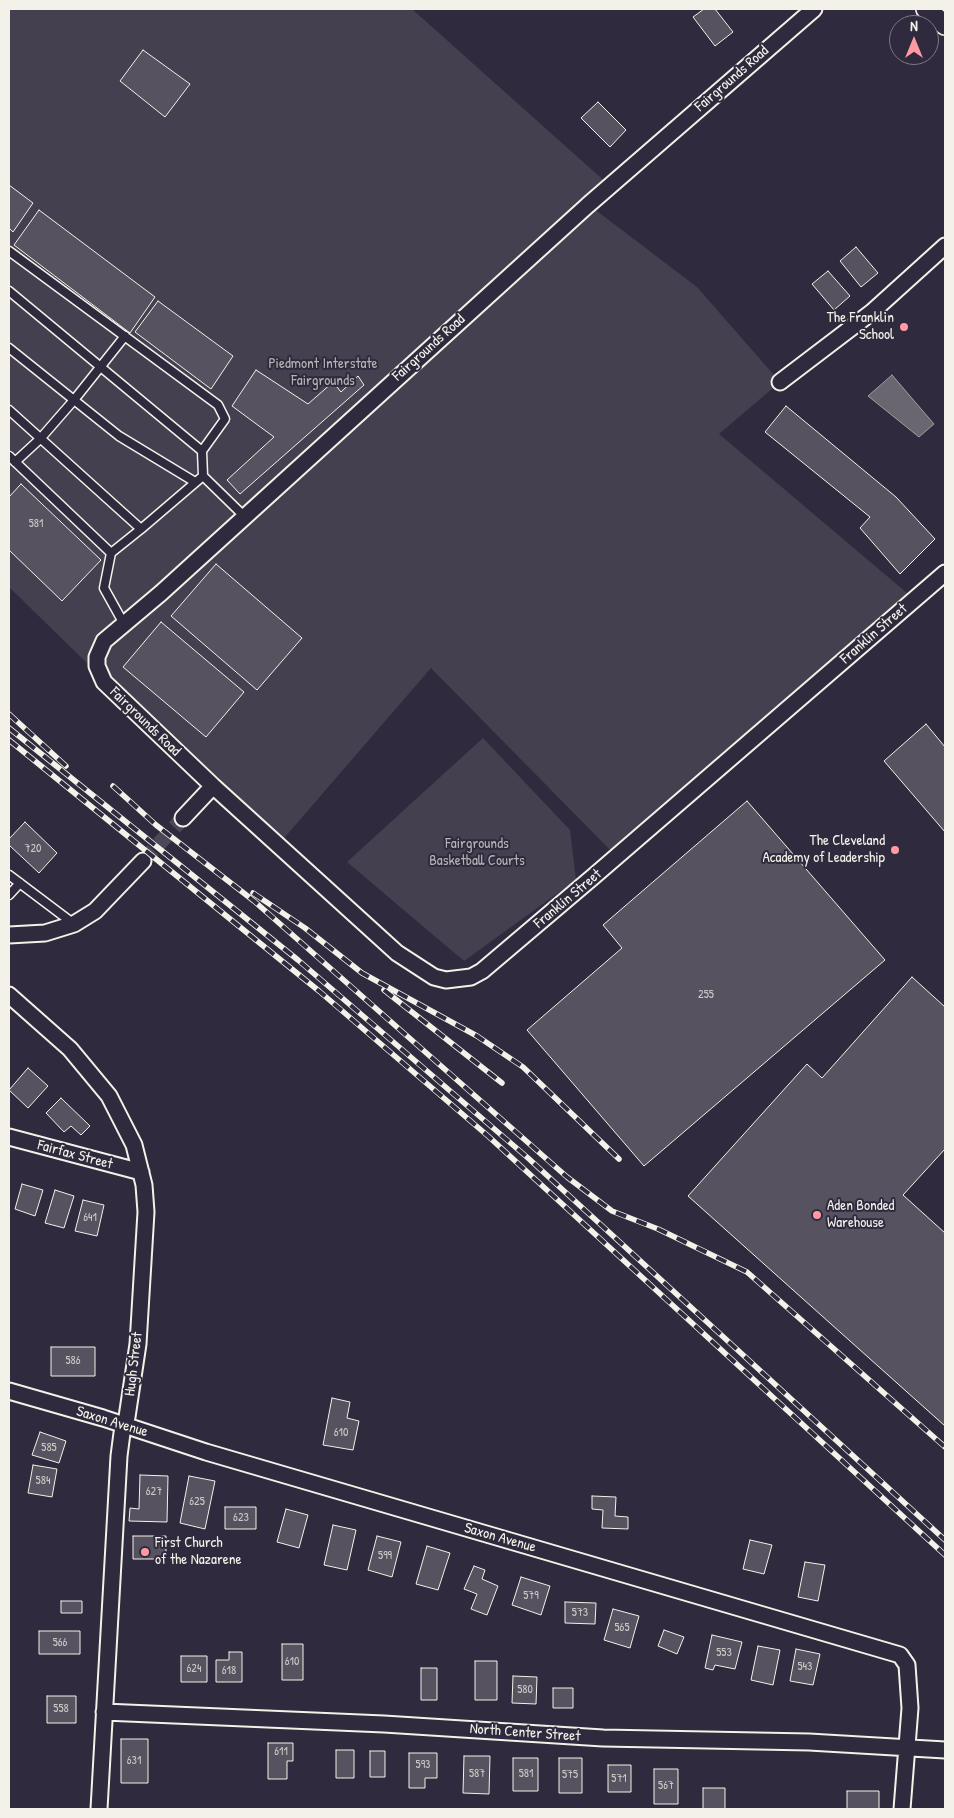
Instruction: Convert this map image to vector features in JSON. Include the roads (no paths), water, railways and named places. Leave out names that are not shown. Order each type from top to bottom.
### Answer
[{"type":"street","name":"Fairgrounds Road","points":[[213,786],[124,704],[99,674],[97,657],[99,648],[104,641],[588,205],[814,9]]},
{"type":"street","points":[[926,9],[945,25]]},
{"type":"street","points":[[780,382],[872,312],[945,246]]},
{"type":"street","name":"Franklin Street","points":[[213,786],[397,953],[434,977],[446,980],[471,977],[482,971],[594,876],[945,573]]},
{"type":"street","points":[[183,818],[213,786]]},
{"type":"street","points":[[9,936],[45,933],[74,924],[95,911],[143,861]]},
{"type":"street","name":"Hugh Street","points":[[9,995],[70,1049],[90,1072],[124,1122],[141,1172],[146,1212],[138,1334],[119,1456],[99,1809]]},
{"type":"street","name":"Fairfax Street","points":[[9,1137],[141,1172]]},
{"type":"street","name":"Saxon Avenue","points":[[9,1391],[124,1425],[206,1452],[900,1655],[907,1665],[910,1708],[902,1809]]},
{"type":"street","name":"North Center Street","points":[[104,1712],[384,1724],[602,1738],[809,1742],[945,1750]]},
{"type":"lane","points":[[9,251],[218,405],[225,419],[202,451],[203,476],[244,516]]},
{"type":"lane","points":[[9,291],[202,451]]},
{"type":"lane","points":[[15,462],[40,438],[74,400],[101,368],[124,336]]},
{"type":"lane","points":[[9,348],[119,436],[195,482]]},
{"type":"lane","points":[[9,410],[141,529]]},
{"type":"lane","points":[[9,456],[111,553]]},
{"type":"lane","points":[[124,624],[104,588],[111,553],[203,476]]},
{"type":"lane","points":[[9,875],[74,924]]},
{"type":"lane","points":[[9,895],[20,883]]},
{"type":"tunnel","points":[[143,861],[183,818]]},
{"type":"railway","points":[[9,714],[66,766]]},
{"type":"railway","points":[[9,728],[298,960],[528,1158],[945,1540]]},
{"type":"railway","points":[[9,740],[319,991],[488,1136],[945,1555]]},
{"type":"railway","points":[[113,786],[156,825],[254,901],[567,1177],[612,1211],[658,1229],[747,1272],[945,1447]]},
{"type":"railway","points":[[253,893],[305,928],[362,973],[477,1036],[523,1067],[619,1159]]},
{"type":"railway","points":[[384,990],[502,1083]]},
{"type":"place","name":"The Franklin School","points":[[904,327]]},
{"type":"place","name":"The Cleveland Academy of Leadership","points":[[895,850]]},
{"type":"place","name":"Aden Bonded Warehouse","points":[[817,1215]]},
{"type":"place","name":"First Church of the Nazarene","points":[[145,1552]]},
{"type":"park label","name":"Piedmont Interstate Fairgrounds","points":[[323,372]]},
{"type":"park label","name":"Fairgrounds Basketball Courts","points":[[477,852]]}]
